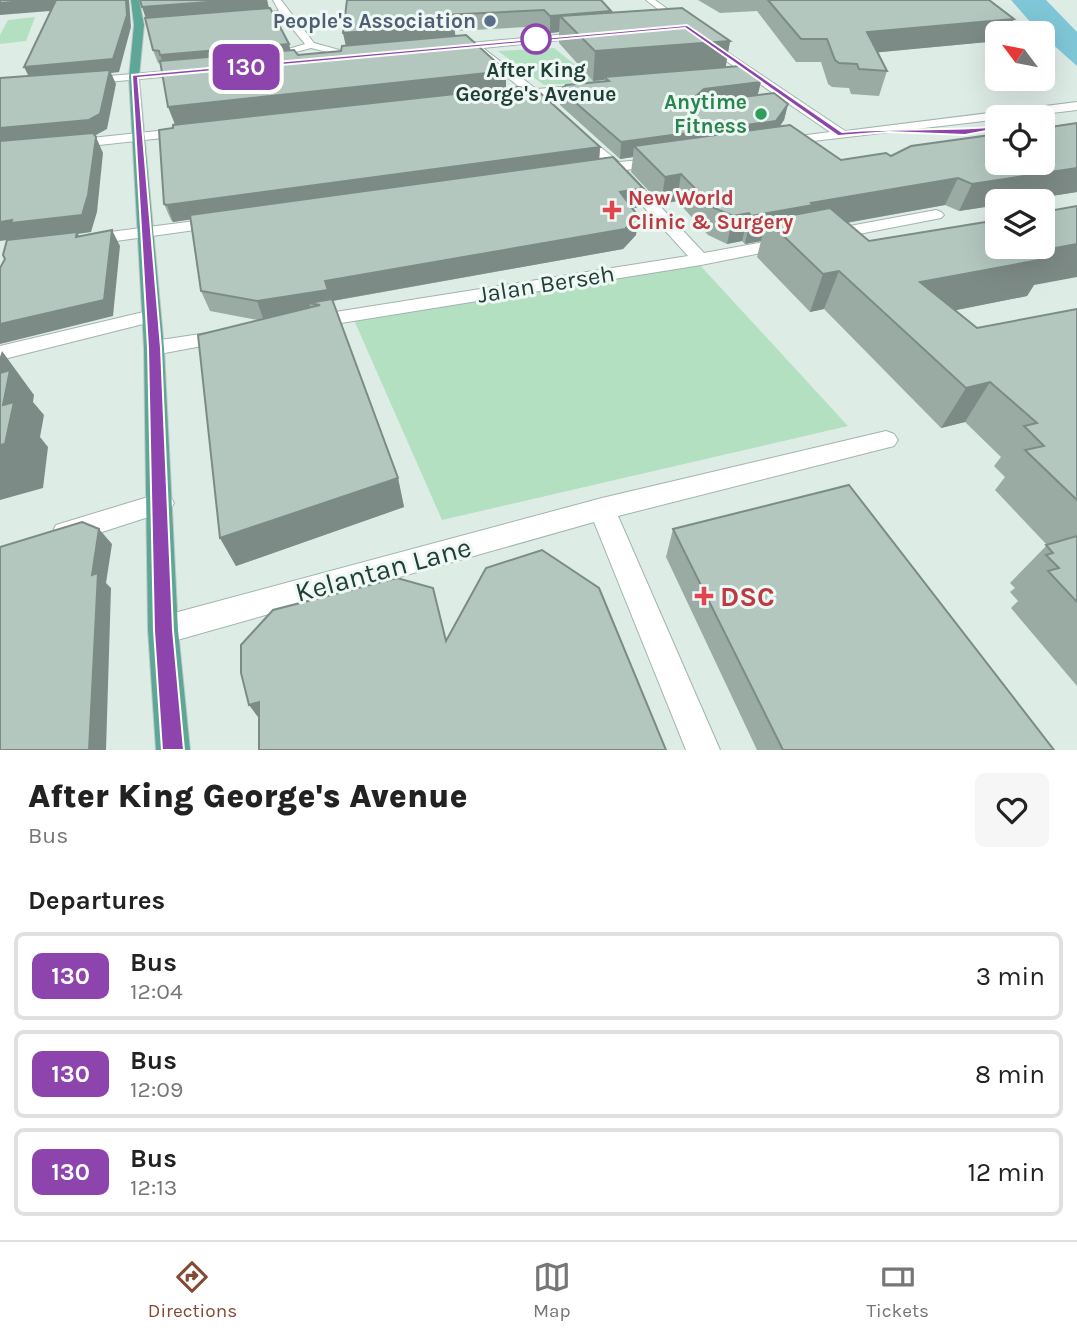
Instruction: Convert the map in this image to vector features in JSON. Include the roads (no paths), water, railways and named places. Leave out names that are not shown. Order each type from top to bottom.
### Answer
[{"type":"main road","points":[[135,0],[139,25],[134,74],[154,348],[163,630],[173,750]]},
{"type":"street","points":[[276,0],[311,45]]},
{"type":"street","points":[[650,0],[841,134]]},
{"type":"street","points":[[240,16],[284,13]]},
{"type":"street","points":[[139,25],[151,24]]},
{"type":"street","points":[[664,28],[687,26]]},
{"type":"street","points":[[436,49],[603,34]]},
{"type":"street","points":[[301,61],[261,62],[311,45],[356,56]]},
{"type":"street","points":[[473,45],[548,105]]},
{"type":"street","points":[[315,60],[369,55]]},
{"type":"street","points":[[72,79],[200,68]]},
{"type":"street","points":[[739,75],[752,74]]},
{"type":"street","points":[[494,97],[606,86]]},
{"type":"street","points":[[765,103],[790,100]]},
{"type":"street","points":[[769,145],[1077,106]]},
{"type":"street","points":[[1055,122],[1077,120]]},
{"type":"street","points":[[570,126],[617,167],[701,260]]},
{"type":"street","points":[[62,145],[202,130]]},
{"type":"street","points":[[889,130],[965,132],[985,130]]},
{"type":"street","points":[[572,173],[678,158]]},
{"type":"street","name":"Jalan Berseh","points":[[285,326],[701,260],[936,215]]},
{"type":"street","points":[[66,242],[236,221]]},
{"type":"street","points":[[0,353],[152,316]]},
{"type":"street","points":[[154,348],[250,332]]},
{"type":"street","name":"Kelantan Lane","points":[[163,630],[602,509],[886,440]]},
{"type":"street","points":[[40,542],[161,503]]},
{"type":"street","points":[[602,509],[703,750]]},
{"type":"water","points":[[1011,0],[1046,0],[1077,32],[1077,66],[1055,46],[1055,21],[1029,21]]},
{"type":"place","name":"People's Association","points":[[490,21]]},
{"type":"place","name":"After King George's Avenue","points":[[536,39]]},
{"type":"place","name":"Anytime Fitness","points":[[761,114]]},
{"type":"place","name":"New World Clinic & Surgery","points":[[612,210]]},
{"type":"place","name":"DSC","points":[[704,596]]}]
